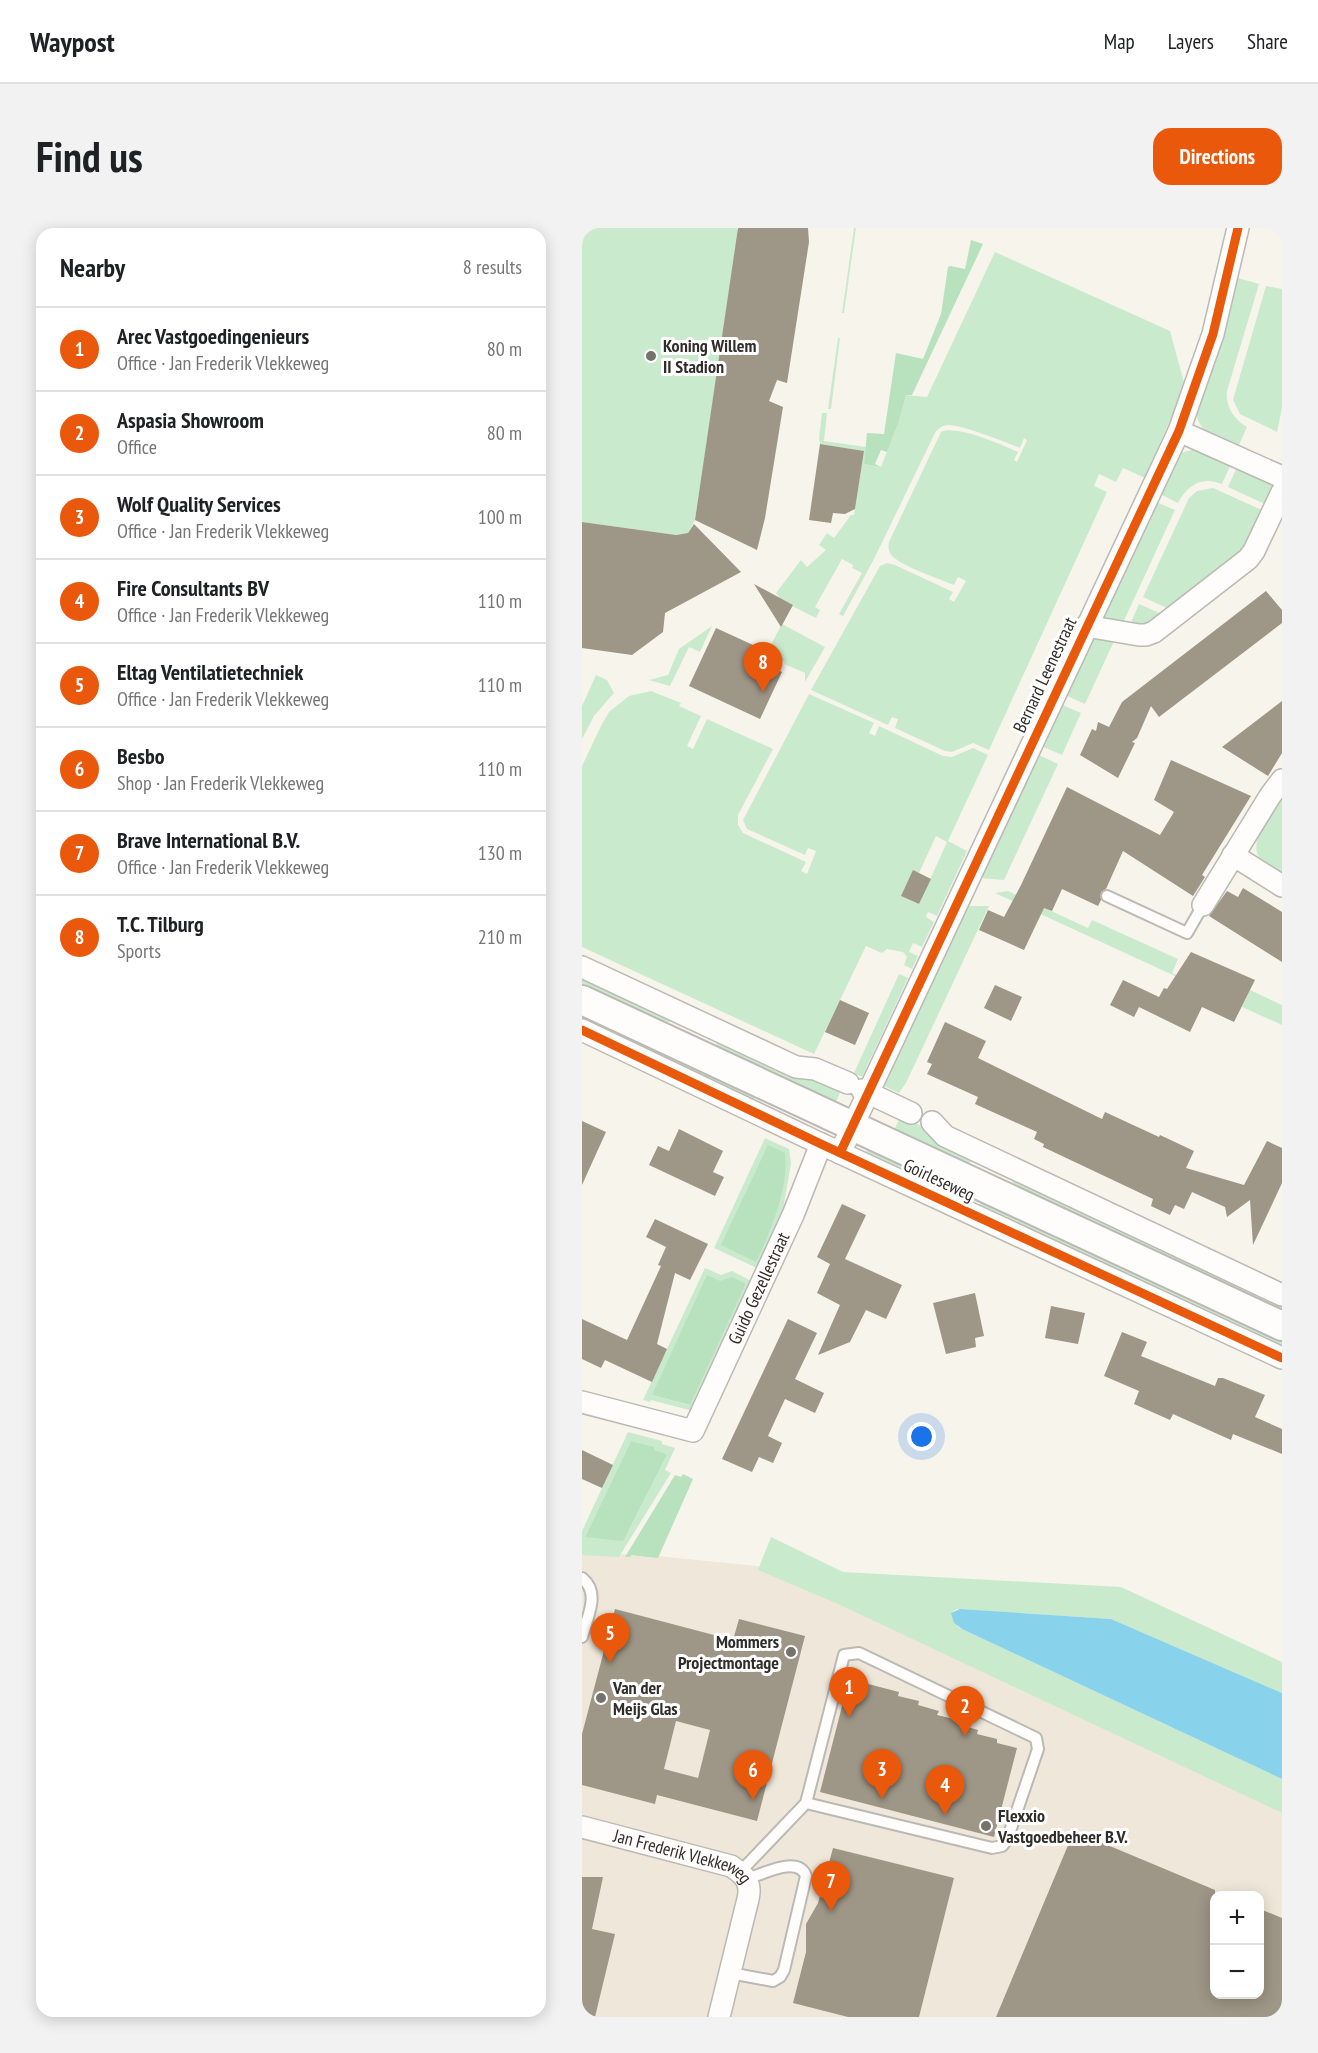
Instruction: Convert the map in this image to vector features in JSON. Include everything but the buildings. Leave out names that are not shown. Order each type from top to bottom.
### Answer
[{"type":"street","name":"Bernard Leenestraat","points":[[852,1126],[860,1089],[1179,431],[1213,334],[1238,228]]},
{"type":"street","points":[[1179,431],[1282,477]]},
{"type":"street","name":"Bernard Leenestraat","points":[[1086,626],[1139,635],[1154,632],[1248,559],[1282,492]]},
{"type":"street","points":[[1203,905],[1282,780]]},
{"type":"street","points":[[1233,855],[1282,886]]},
{"type":"street","points":[[582,967],[796,1067],[815,1069],[911,1113]]},
{"type":"street","name":"Goirleseweg","points":[[582,1000],[1282,1326]]},
{"type":"street","points":[[691,1051],[704,1024]]},
{"type":"street","name":"Goirleseweg","points":[[582,1030],[831,1149],[967,1210],[1282,1358]]},
{"type":"street","points":[[768,1119],[780,1092]]},
{"type":"street","points":[[932,1122],[945,1136],[1282,1294]]},
{"type":"street","name":"Guido Gezellestraat","points":[[582,1402],[693,1431],[793,1215],[831,1149],[852,1126]]},
{"type":"street","points":[[967,1210],[989,1157]]},
{"type":"street","name":"Jan Frederik Vlekkeweg","points":[[582,1827],[731,1866],[744,1875],[750,1890],[719,2017]]},
{"type":"lane","points":[[1107,896],[1187,933],[1203,905]]},
{"type":"lane","points":[[582,1578],[589,1584],[593,1597],[582,1637]]},
{"type":"lane","points":[[744,1875],[806,1803],[844,1655],[859,1653],[1036,1738],[1038,1749],[1007,1840],[1002,1846],[992,1848],[806,1803]]},
{"type":"lane","points":[[730,1973],[773,1981],[780,1977],[784,1971],[806,1876],[804,1870],[797,1866],[744,1875]]},
{"type":"shaded area","points":[[582,1552],[657,1556],[767,1567],[1282,1802],[1282,2017],[582,2017]]},
{"type":"green space","name":"Koning Willem II Stadion","points":[[582,228],[737,228],[738,234],[695,520],[688,533],[675,535],[582,522]]},
{"type":"green space","points":[[854,228],[856,228],[844,313],[842,313]]},
{"type":"green space","points":[[971,240],[983,244],[912,395],[906,395],[887,452],[881,450],[875,464],[881,467],[864,464],[867,433],[884,434],[896,353],[923,359],[941,314],[948,267],[965,269]]},
{"type":"green space","points":[[995,252],[1170,331],[1185,386],[1145,478],[1123,468],[1116,482],[1099,474],[1094,486],[1107,492],[989,750],[973,743],[952,752],[895,728],[898,719],[892,717],[888,725],[811,690],[880,566],[887,563],[895,565],[953,592],[949,599],[954,602],[966,581],[958,577],[954,585],[921,572],[897,560],[889,549],[889,542],[941,432],[957,431],[991,440],[1018,452],[1014,460],[1017,462],[1027,440],[1024,438],[1020,448],[962,427],[947,425],[941,427],[935,433],[874,559],[843,616],[839,614],[862,573],[842,559],[815,607],[820,610],[816,618],[782,601],[776,593],[801,560],[807,567],[826,550],[819,545],[827,533],[834,538],[851,515],[854,515],[864,451],[820,444],[822,413],[827,413],[824,441],[866,447],[864,464],[881,467],[899,421],[906,395],[927,397]]},
{"type":"green space","points":[[1238,278],[1259,284],[1227,391],[1227,402],[1231,412],[1247,427],[1238,447],[1205,430],[1200,425],[1196,410]]},
{"type":"green space","points":[[1266,286],[1282,289],[1282,408],[1277,432],[1240,414],[1233,400]]},
{"type":"green space","points":[[838,338],[840,338],[831,409],[828,409]]},
{"type":"green space","points":[[1195,449],[1231,464],[1222,484],[1208,481],[1196,484],[1186,491],[1178,503],[1158,493],[1180,453]]},
{"type":"green space","points":[[1237,467],[1271,485],[1273,488],[1267,505],[1228,487]]},
{"type":"green space","points":[[1213,488],[1264,511],[1248,548],[1171,610],[1143,597],[1189,498],[1197,491]]},
{"type":"green space","points":[[1154,501],[1175,510],[1122,625],[1099,621]]},
{"type":"green space","points":[[1139,604],[1164,615],[1151,625],[1129,627]]},
{"type":"green space","points":[[782,624],[825,647],[805,682],[805,673],[784,664],[785,662],[767,652]]},
{"type":"green space","points":[[712,626],[700,652],[689,647],[670,686],[649,680],[668,675],[679,649]]},
{"type":"green space","points":[[1093,635],[1115,639],[1085,704],[1065,695]]},
{"type":"green space","points":[[596,675],[607,680],[614,693],[594,716],[582,739],[582,706]]},
{"type":"green space","points":[[651,691],[681,703],[679,706],[701,716],[687,746],[693,749],[707,719],[773,749],[738,815],[738,825],[743,833],[806,862],[801,871],[807,874],[816,851],[808,848],[805,855],[747,829],[743,820],[809,694],[874,723],[869,733],[875,736],[879,726],[943,756],[952,757],[973,748],[988,755],[948,841],[967,851],[937,916],[928,912],[926,917],[934,922],[922,947],[913,943],[909,952],[918,956],[912,969],[904,965],[907,957],[903,952],[887,949],[882,953],[866,946],[814,1054],[582,947],[582,766],[609,712],[629,696]],"holes":[[[936,836],[947,842],[919,904],[901,896],[913,871],[919,873]]]},
{"type":"green space","points":[[1060,704],[1081,713],[1062,755],[1041,746]]},
{"type":"green space","points":[[1037,754],[1058,764],[1004,880],[980,878]]},
{"type":"green space","points":[[1282,798],[1282,874],[1264,862],[1256,850],[1263,827]]},
{"type":"green space","points":[[1008,891],[1088,928],[1092,920],[1178,959],[1172,973],[1225,999],[995,893]]},
{"type":"green space","points":[[967,906],[989,906],[906,1083],[899,1093],[884,1086]]},
{"type":"green space","points":[[582,973],[673,1020],[661,1021],[582,984]]},
{"type":"green space","points":[[899,974],[908,978],[862,1077],[854,1073]]},
{"type":"green space","points":[[1250,990],[1282,1005],[1282,1025],[1242,1007]]},
{"type":"green space","points":[[582,1013],[753,1095],[754,1102],[582,1023]]},
{"type":"green space","points":[[715,1040],[842,1088],[836,1102],[723,1050],[717,1046]]},
{"type":"green space","points":[[901,1116],[927,1129],[974,1161],[968,1163],[961,1161],[894,1130]]},
{"type":"green space","points":[[765,1138],[789,1149],[791,1163],[783,1210],[759,1269],[714,1248]]},
{"type":"green space","points":[[768,1145],[785,1153],[786,1166],[782,1194],[773,1223],[756,1262],[721,1245]]},
{"type":"green space","points":[[869,1149],[932,1177],[940,1185],[939,1189],[864,1153]]},
{"type":"green space","points":[[1009,1177],[1282,1301],[1282,1312],[1016,1187]]},
{"type":"green space","points":[[982,1202],[1282,1341],[1282,1352],[976,1206]]},
{"type":"green space","points":[[705,1268],[721,1275],[732,1271],[753,1282],[693,1411],[643,1400]],"holes":[[[746,1284],[689,1405],[652,1395]]]},
{"type":"green space","points":[[707,1275],[720,1281],[732,1277],[746,1284],[690,1405],[652,1395]]},
{"type":"green space","points":[[628,1432],[662,1441],[662,1444],[675,1448],[665,1470],[671,1473],[619,1557],[582,1555],[582,1531]],"holes":[[[631,1441],[654,1448],[654,1450],[667,1454],[585,1537]]]},
{"type":"green space","points":[[631,1441],[654,1447],[654,1450],[667,1454],[623,1541],[585,1537]]},
{"type":"green space","points":[[683,1474],[693,1479],[658,1558],[631,1555],[625,1557],[675,1475],[681,1477]]},
{"type":"green space","points":[[771,1537],[843,1572],[1121,1587],[1282,1662],[1282,1693],[1111,1619],[957,1609],[951,1613],[958,1627],[1282,1779],[1282,1813],[838,1604],[758,1570]]},
{"type":"water","points":[[960,1609],[1111,1619],[1282,1693],[1282,1779],[962,1629],[954,1623],[951,1613]]},
{"type":"cycle path","points":[[840,1153],[1179,431],[1213,334],[1238,228]]},
{"type":"cycle path","points":[[582,1030],[821,1144],[1282,1358]]},
{"type":"place","name":"Koning Willem II Stadion","points":[[651,356]]},
{"type":"place","name":"T.C. Tilburg","points":[[763,692]]},
{"type":"place","name":"Mommers Projectmontage","points":[[791,1652]]},
{"type":"place","name":"Eltag Ventilatietechniek","points":[[610,1663]]},
{"type":"place","name":"Van der Meijs Glas","points":[[601,1698]]},
{"type":"place","name":"Arec Vastgoedingenieurs","points":[[849,1717]]},
{"type":"place","name":"Aspasia Showroom","points":[[965,1736]]},
{"type":"place","name":"Wolf Quality Services","points":[[882,1799]]},
{"type":"place","name":"Besbo","points":[[753,1800]]},
{"type":"place","name":"Fire Consultants BV","points":[[945,1815]]},
{"type":"place","name":"Flexxio Vastgoedbeheer B.V.","points":[[986,1826]]},
{"type":"place","name":"Brave International B.V.","points":[[831,1911]]}]
